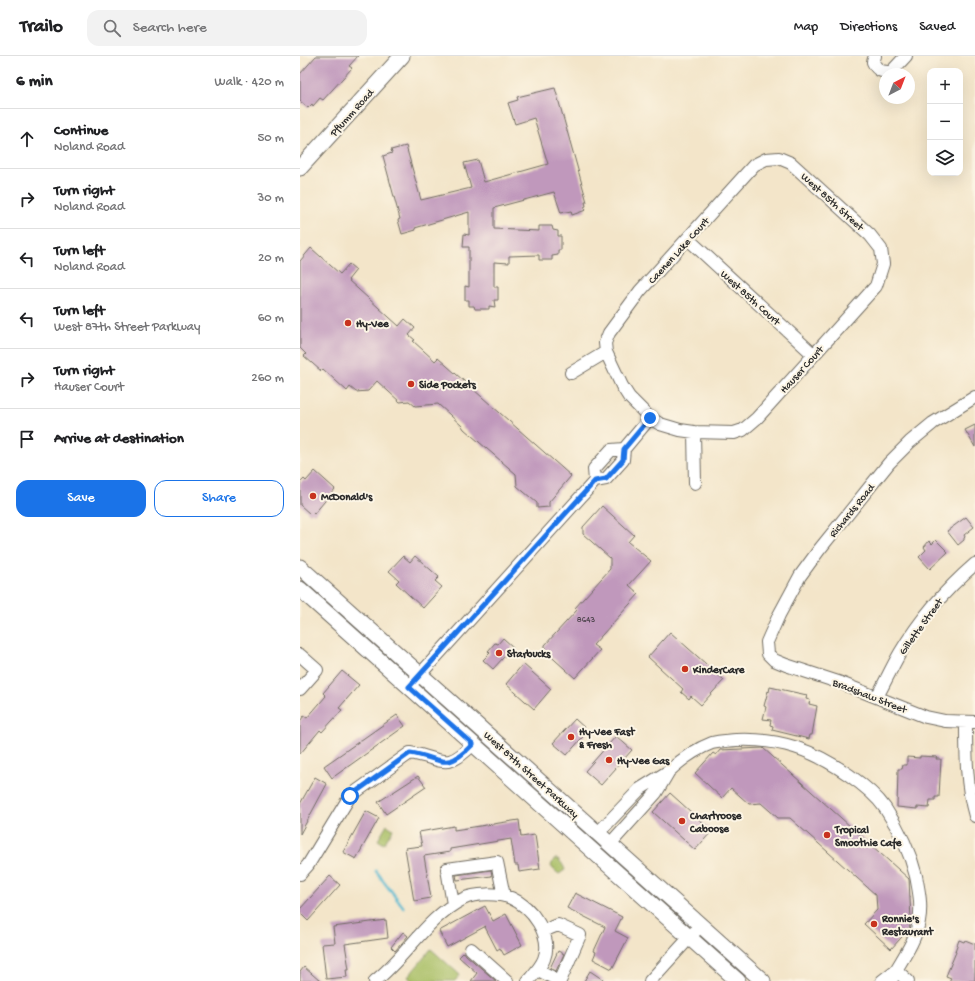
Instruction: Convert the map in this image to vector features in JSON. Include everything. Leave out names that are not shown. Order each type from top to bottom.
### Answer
[{"type":"main road","name":"Pflumm Road","points":[[300,168],[402,56]]},
{"type":"main road","name":"West 87th Street Parkway","points":[[300,567],[763,981]]},
{"type":"main road","name":"West 87th Street Parkway","points":[[300,589],[738,981]]},
{"type":"main road","points":[[524,789],[534,789],[589,839],[599,843],[610,844]]},
{"type":"street","points":[[876,56],[873,62],[876,68],[883,72],[891,72],[906,56]]},
{"type":"street","name":"West 85th Street","points":[[766,159],[779,158],[791,163],[870,235],[881,249],[883,264]]},
{"type":"street","name":"Caenen Lake Court","points":[[606,352],[606,343],[609,333],[625,310],[754,165],[766,159]]},
{"type":"street","name":"West 85th Court","points":[[688,239],[814,355]]},
{"type":"street","name":"Hauser Court","points":[[650,418],[660,424],[680,430],[694,432],[734,433],[743,430],[757,418],[876,286],[883,264]]},
{"type":"street","points":[[409,687],[595,481],[606,479],[623,460],[624,449],[650,418],[629,397],[622,386],[606,352],[571,373]]},
{"type":"street","name":"Richards Road","points":[[768,654],[768,642],[779,615],[800,576],[818,550],[889,463],[910,442],[933,423],[975,397]]},
{"type":"street","points":[[694,432],[695,483]]},
{"type":"street","name":"Gillette Street","points":[[877,697],[900,653],[920,623],[938,600],[975,564]]},
{"type":"street","name":"Bradshaw Street","points":[[768,654],[780,663],[926,716],[945,721],[970,722]]},
{"type":"street","points":[[300,655],[317,670],[300,689]]},
{"type":"street","points":[[970,722],[967,776],[975,816]]},
{"type":"street","points":[[598,833],[640,789],[669,771],[688,755],[713,743],[733,740],[763,740],[793,746],[820,756],[862,784],[884,807],[903,838],[913,865],[920,898],[919,922],[910,947],[894,976],[882,981]]},
{"type":"street","points":[[300,874],[308,864],[350,796],[410,753],[437,761],[448,762],[456,760],[473,744]]},
{"type":"street","points":[[610,844],[656,793],[669,771]]},
{"type":"street","points":[[453,904],[447,869],[497,862],[504,896]]},
{"type":"street","points":[[375,981],[391,967],[434,919],[453,904],[465,898],[477,895],[492,894],[504,896],[519,902],[537,919],[543,931],[546,944],[546,954],[538,970],[528,981]]},
{"type":"street","points":[[538,970],[560,981],[580,935],[558,925],[543,931]]},
{"type":"street","points":[[650,981],[700,926]]},
{"type":"street","points":[[471,949],[507,981]]},
{"type":"street","points":[[894,976],[908,981]]},
{"type":"green space","points":[[387,825],[393,829],[384,844],[378,840]]},
{"type":"green space","points":[[554,859],[558,859],[565,869],[559,874],[551,866]]},
{"type":"green space","points":[[431,949],[460,975],[455,981],[412,981],[408,977]]},
{"type":"building","points":[[316,56],[358,56],[349,66],[352,68],[323,100],[320,98],[313,106],[312,104],[308,108],[300,101],[300,74]]},
{"type":"building","points":[[555,88],[587,202],[585,202],[586,206],[584,207],[586,210],[572,215],[571,211],[561,213],[554,192],[494,208],[494,229],[539,231],[539,226],[552,226],[553,230],[558,231],[558,236],[561,236],[561,250],[558,250],[558,255],[552,256],[552,260],[539,260],[539,255],[509,256],[509,263],[494,262],[494,287],[498,287],[498,300],[494,300],[495,307],[489,306],[489,309],[475,309],[474,306],[469,306],[469,300],[465,300],[465,286],[469,287],[469,247],[463,247],[464,234],[469,235],[469,212],[415,228],[416,230],[402,234],[398,220],[400,219],[383,156],[392,153],[391,150],[406,146],[421,200],[471,188],[464,163],[478,160],[484,182],[548,164],[534,118],[515,124],[508,103],[518,100],[517,97]]},
{"type":"building","points":[[311,248],[340,274],[349,264],[356,270],[348,280],[399,326],[405,319],[415,328],[409,335],[415,340],[413,341],[435,361],[438,358],[571,476],[549,502],[549,507],[537,508],[537,503],[517,486],[516,474],[464,429],[438,404],[415,406],[409,401],[400,402],[377,381],[368,391],[356,392],[350,387],[347,391],[323,369],[321,371],[304,356],[306,354],[300,348],[300,261]]},
{"type":"building","points":[[975,425],[975,447],[965,430]]},
{"type":"building","points":[[315,471],[335,489],[314,514],[312,512],[310,514],[300,505],[300,483],[304,479],[306,481]]},
{"type":"building","points":[[602,506],[634,535],[628,542],[651,561],[629,585],[639,594],[593,645],[600,650],[575,678],[545,651],[545,645],[577,610],[575,608],[610,569],[610,558],[583,534],[583,527]]},
{"type":"building","points":[[966,517],[974,527],[964,535],[964,540],[958,545],[947,531]]},
{"type":"building","points":[[936,540],[948,552],[930,569],[919,557],[926,550],[924,547],[929,541],[932,544]]},
{"type":"building","points":[[403,556],[410,562],[415,556],[439,577],[435,581],[442,587],[423,608],[396,583],[399,580],[389,571]]},
{"type":"building","name":"KinderCare","points":[[670,632],[724,680],[701,705],[691,696],[689,699],[681,692],[683,689],[648,657]]},
{"type":"building","name":"Starbucks","points":[[503,638],[513,647],[493,669],[483,660],[490,653],[488,651],[495,643],[498,644]]},
{"type":"building","points":[[523,664],[551,689],[534,709],[506,684]]},
{"type":"building","points":[[342,671],[359,685],[339,708],[342,710],[322,732],[320,730],[300,754],[300,721],[304,716],[307,718],[326,696],[323,693]]},
{"type":"building","points":[[770,687],[807,695],[806,699],[810,700],[809,704],[817,706],[812,735],[810,735],[809,739],[772,730],[773,726],[770,725],[771,720],[763,719],[766,707],[764,706]]},
{"type":"building","points":[[397,715],[405,726],[332,778],[324,766]]},
{"type":"building","name":"Hy-Vee Fast & Fresh","points":[[575,719],[588,731],[567,755],[553,743]]},
{"type":"building","name":"Hy-Vee Gas","points":[[616,736],[632,750],[601,785],[585,771]]},
{"type":"building","points":[[763,748],[909,879],[910,926],[891,949],[864,924],[877,910],[876,895],[790,818],[778,818],[761,803],[749,804],[731,788],[722,798],[695,773],[713,753],[716,755],[720,750]]},
{"type":"building","points":[[920,756],[937,757],[936,759],[941,759],[939,797],[935,797],[935,800],[930,800],[929,808],[917,807],[917,809],[897,807],[898,769],[902,769],[903,765],[907,765],[907,757],[920,758]]},
{"type":"building","points":[[418,776],[426,787],[386,814],[378,802]]},
{"type":"building","points":[[315,777],[327,784],[300,834],[300,804]]},
{"type":"building","points":[[670,793],[712,831],[695,850],[653,812]]},
{"type":"building","points":[[366,811],[379,818],[356,859],[343,852]]},
{"type":"building","points":[[519,820],[521,837],[535,835],[540,869],[519,872],[518,865],[515,865],[511,839],[450,849],[450,852],[424,856],[431,898],[414,901],[405,848],[422,846],[419,832],[454,826],[454,830]]},
{"type":"building","points":[[491,870],[492,876],[457,880],[456,875]]},
{"type":"building","points":[[330,876],[340,885],[308,921],[300,913],[300,909]]},
{"type":"building","points":[[575,893],[622,917],[615,931],[628,938],[612,969],[593,959],[596,952],[594,951],[605,927],[567,908]]},
{"type":"building","points":[[485,906],[493,921],[506,914],[522,945],[504,955],[500,948],[497,950],[485,927],[486,926],[447,947],[439,931]]},
{"type":"building","points":[[386,920],[388,938],[345,944],[349,969],[346,969],[347,977],[326,979],[322,944],[335,943],[333,927]]},
{"type":"building","points":[[403,932],[408,936],[395,951],[391,947]]},
{"type":"building","points":[[959,940],[964,942],[965,940],[975,944],[975,981],[949,981],[951,978],[946,976],[956,952],[955,951]]},
{"type":"building","points":[[558,951],[564,954],[556,971],[550,968]]},
{"type":"building","points":[[464,952],[496,981],[471,981],[477,973],[459,957]]},
{"type":"building","points":[[304,967],[320,981],[300,981],[300,972]]},
{"type":"building","points":[[590,971],[605,981],[584,981]]},
{"type":"waterway","points":[[376,871],[403,907]]},
{"type":"place","name":"Hy-Vee","points":[[348,323]]},
{"type":"place","name":"Side Pockets","points":[[411,384]]},
{"type":"place","name":"McDonald's","points":[[313,496]]},
{"type":"place","name":"Starbucks","points":[[499,653]]},
{"type":"place","name":"KinderCare","points":[[685,669]]},
{"type":"place","name":"Hy-Vee Fast & Fresh","points":[[571,737]]},
{"type":"place","name":"Hy-Vee Gas","points":[[609,760]]},
{"type":"place","name":"Chartroose Caboose","points":[[682,821]]},
{"type":"place","name":"Tropical Smoothie Cafe","points":[[827,835]]},
{"type":"place","name":"Ronnie's Restaurant","points":[[874,924]]},
{"type":"route","points":[[350,796],[410,753],[437,761],[448,762],[456,760],[473,744],[409,687],[595,481],[606,479],[623,460],[624,449],[650,418]]}]
